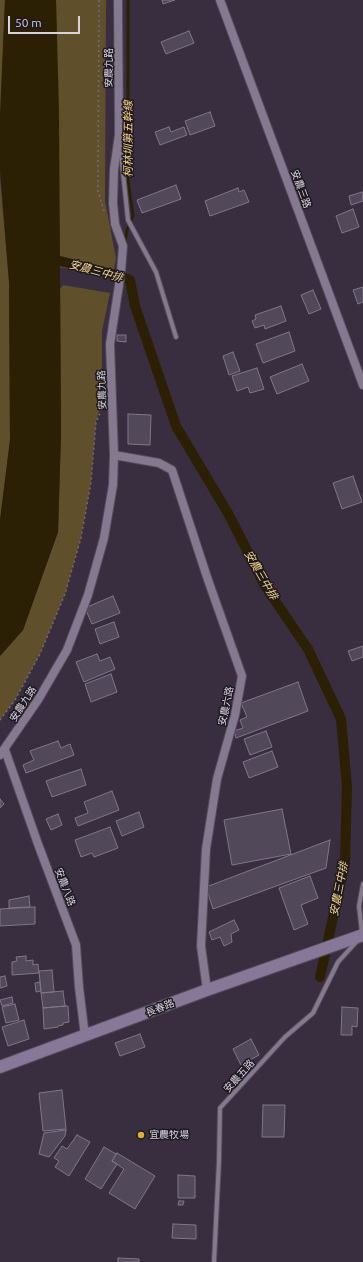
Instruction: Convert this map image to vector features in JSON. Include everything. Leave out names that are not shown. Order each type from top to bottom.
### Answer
[{"type":"street","name":"安農九路","points":[[2,753],[38,700],[66,650],[88,595],[104,538],[113,485],[114,455],[110,344],[121,272],[123,246],[115,224],[112,203],[114,169],[119,135],[118,0]]},
{"type":"street","name":"安農三路","points":[[220,0],[363,385]]},
{"type":"street","name":"安農六路","points":[[114,455],[159,463],[172,470],[208,580],[242,676],[235,715],[218,779],[206,849],[200,946],[207,990]]},
{"type":"street","name":"安農八路","points":[[2,753],[76,944],[79,987],[85,1036]]},
{"type":"street","name":"長春路","points":[[0,1067],[207,990],[363,935]]},
{"type":"lane","points":[[119,135],[123,160],[128,220],[156,272],[176,337]]},
{"type":"lane","points":[[363,884],[359,906],[363,935]]},
{"type":"lane","name":"安農五路","points":[[214,1262],[220,1108],[238,1090],[285,1036],[313,1013],[338,962],[363,935]]},
{"type":"path","points":[[99,0],[98,191],[104,214],[115,224]]},
{"type":"path","points":[[0,720],[15,700],[40,654],[65,594],[81,538],[90,482],[96,422],[111,388]]},
{"type":"shaded area","points":[[0,0],[5,0],[0,134]]},
{"type":"shaded area","points":[[5,0],[56,0],[59,112],[61,434],[58,532],[23,630],[0,656],[0,520],[10,440],[9,282],[0,168],[0,114]]},
{"type":"shaded area","points":[[56,0],[106,0],[105,201],[116,258],[112,279],[60,267]]},
{"type":"shaded area","points":[[0,178],[9,282],[10,440],[0,520]]},
{"type":"shaded area","points":[[63,285],[110,293],[102,331],[102,400],[96,422],[91,482],[81,538],[65,594],[40,654],[15,700],[0,720],[0,656],[23,630],[58,532],[61,434],[60,289]]},
{"type":"building","points":[[162,0],[175,0],[163,4]]},
{"type":"building","points":[[189,31],[194,43],[166,54],[161,42]]},
{"type":"building","points":[[210,112],[215,126],[190,135],[185,121]]},
{"type":"building","points":[[169,127],[171,132],[184,127],[187,135],[160,145],[155,132]]},
{"type":"building","points":[[176,185],[181,199],[142,213],[137,200]]},
{"type":"building","points":[[238,188],[239,192],[244,190],[249,202],[210,216],[205,201]]},
{"type":"building","points":[[362,192],[363,201],[351,205],[349,196]]},
{"type":"building","points":[[353,209],[359,227],[342,233],[336,216]]},
{"type":"building","points":[[363,287],[363,302],[358,304],[353,290]]},
{"type":"building","points":[[313,290],[321,309],[309,314],[301,295]]},
{"type":"building","points":[[281,306],[286,321],[265,329],[264,325],[255,328],[252,321],[256,319],[255,315]]},
{"type":"building","points":[[289,332],[295,351],[263,363],[256,344]]},
{"type":"building","points":[[117,335],[126,335],[126,342],[117,341]]},
{"type":"building","points":[[233,352],[240,371],[229,375],[223,356]]},
{"type":"building","points":[[302,364],[309,381],[277,394],[270,377]]},
{"type":"building","points":[[257,368],[264,389],[250,393],[248,387],[237,391],[232,376]]},
{"type":"building","points":[[128,414],[151,415],[150,445],[128,444]]},
{"type":"building","points":[[353,476],[362,502],[342,509],[333,483]]},
{"type":"building","points":[[113,596],[120,613],[92,624],[85,608]]},
{"type":"building","points":[[114,622],[119,637],[100,644],[95,629]]},
{"type":"building","points":[[363,646],[363,657],[352,661],[348,651]]},
{"type":"building","points":[[97,654],[100,661],[110,657],[115,669],[84,682],[76,662]]},
{"type":"building","points":[[111,674],[117,692],[91,702],[85,684]]},
{"type":"building","points":[[298,682],[308,711],[236,738],[234,731],[243,728],[240,720],[247,717],[241,703]]},
{"type":"building","points":[[266,731],[272,747],[250,755],[244,739]]},
{"type":"building","points":[[58,741],[61,748],[70,744],[74,755],[26,773],[23,765],[34,760],[30,751]]},
{"type":"building","points":[[272,751],[278,767],[249,778],[243,762]]},
{"type":"building","points":[[81,769],[86,785],[52,797],[46,781]]},
{"type":"building","points":[[112,791],[119,810],[78,826],[75,818],[88,813],[84,802]]},
{"type":"building","points":[[0,799],[4,804],[0,808]]},
{"type":"building","points":[[282,809],[291,854],[232,865],[224,820]]},
{"type":"building","points":[[139,812],[144,827],[122,836],[116,821]]},
{"type":"building","points":[[58,814],[62,825],[51,830],[46,819]]},
{"type":"building","points":[[110,827],[118,848],[94,857],[92,853],[81,857],[75,840]]},
{"type":"building","points":[[330,840],[326,868],[213,909],[206,887]]},
{"type":"building","points":[[310,876],[318,898],[301,905],[308,924],[294,930],[279,888]]},
{"type":"building","points":[[29,896],[30,907],[9,908],[9,900]]},
{"type":"building","points":[[35,907],[35,924],[0,926],[0,909]]},
{"type":"building","points":[[234,920],[239,930],[231,934],[232,942],[224,946],[220,937],[212,940],[209,932]]},
{"type":"building","points":[[26,956],[26,961],[33,960],[33,965],[38,964],[39,973],[12,975],[12,962],[17,961],[16,957]]},
{"type":"building","points":[[52,970],[54,992],[41,993],[39,971]]},
{"type":"building","points":[[5,976],[7,986],[0,988],[0,977]]},
{"type":"building","points":[[40,982],[41,991],[36,992],[35,983]]},
{"type":"building","points":[[63,991],[65,1006],[43,1008],[41,993]]},
{"type":"building","points":[[12,997],[13,1003],[2,1006],[0,1000]]},
{"type":"building","points":[[15,1004],[19,1020],[6,1023],[2,1007]]},
{"type":"building","points":[[68,1006],[69,1022],[63,1023],[63,1025],[58,1027],[44,1029],[43,1008]]},
{"type":"building","points":[[342,1007],[358,1008],[357,1027],[352,1026],[352,1035],[341,1035]]},
{"type":"building","points":[[24,1020],[29,1039],[8,1046],[2,1027]]},
{"type":"building","points":[[140,1034],[145,1047],[120,1056],[115,1043]]},
{"type":"building","points":[[251,1039],[259,1055],[241,1065],[233,1049]]},
{"type":"building","points":[[62,1090],[66,1129],[43,1131],[39,1093]]},
{"type":"building","points":[[263,1105],[285,1105],[284,1137],[262,1137]]},
{"type":"building","points":[[66,1130],[65,1136],[49,1157],[39,1154],[44,1133]]},
{"type":"building","points":[[77,1135],[90,1142],[69,1176],[55,1167],[59,1161],[54,1158],[62,1146],[67,1149]]},
{"type":"building","points":[[104,1147],[116,1154],[112,1161],[117,1164],[101,1189],[85,1179]]},
{"type":"building","points":[[117,1153],[155,1176],[135,1209],[109,1193],[124,1169],[112,1161]]},
{"type":"building","points":[[178,1175],[195,1176],[195,1198],[178,1198]]},
{"type":"building","points":[[179,1201],[184,1201],[183,1205],[178,1205]]},
{"type":"building","points":[[173,1224],[196,1225],[196,1239],[172,1238]]},
{"type":"building","points":[[118,1258],[139,1259],[139,1262],[118,1262]]},
{"type":"waterway","name":"柯林圳第五幹線","points":[[125,242],[127,230],[133,216],[128,181],[128,0]]},
{"type":"waterway","name":"安農三中排","points":[[48,258],[116,275],[130,280],[135,306],[176,426],[229,515],[265,586],[308,649],[341,719],[347,787],[345,862],[320,977]]},
{"type":"place","name":"宜農牧場","points":[[141,1135]]}]
